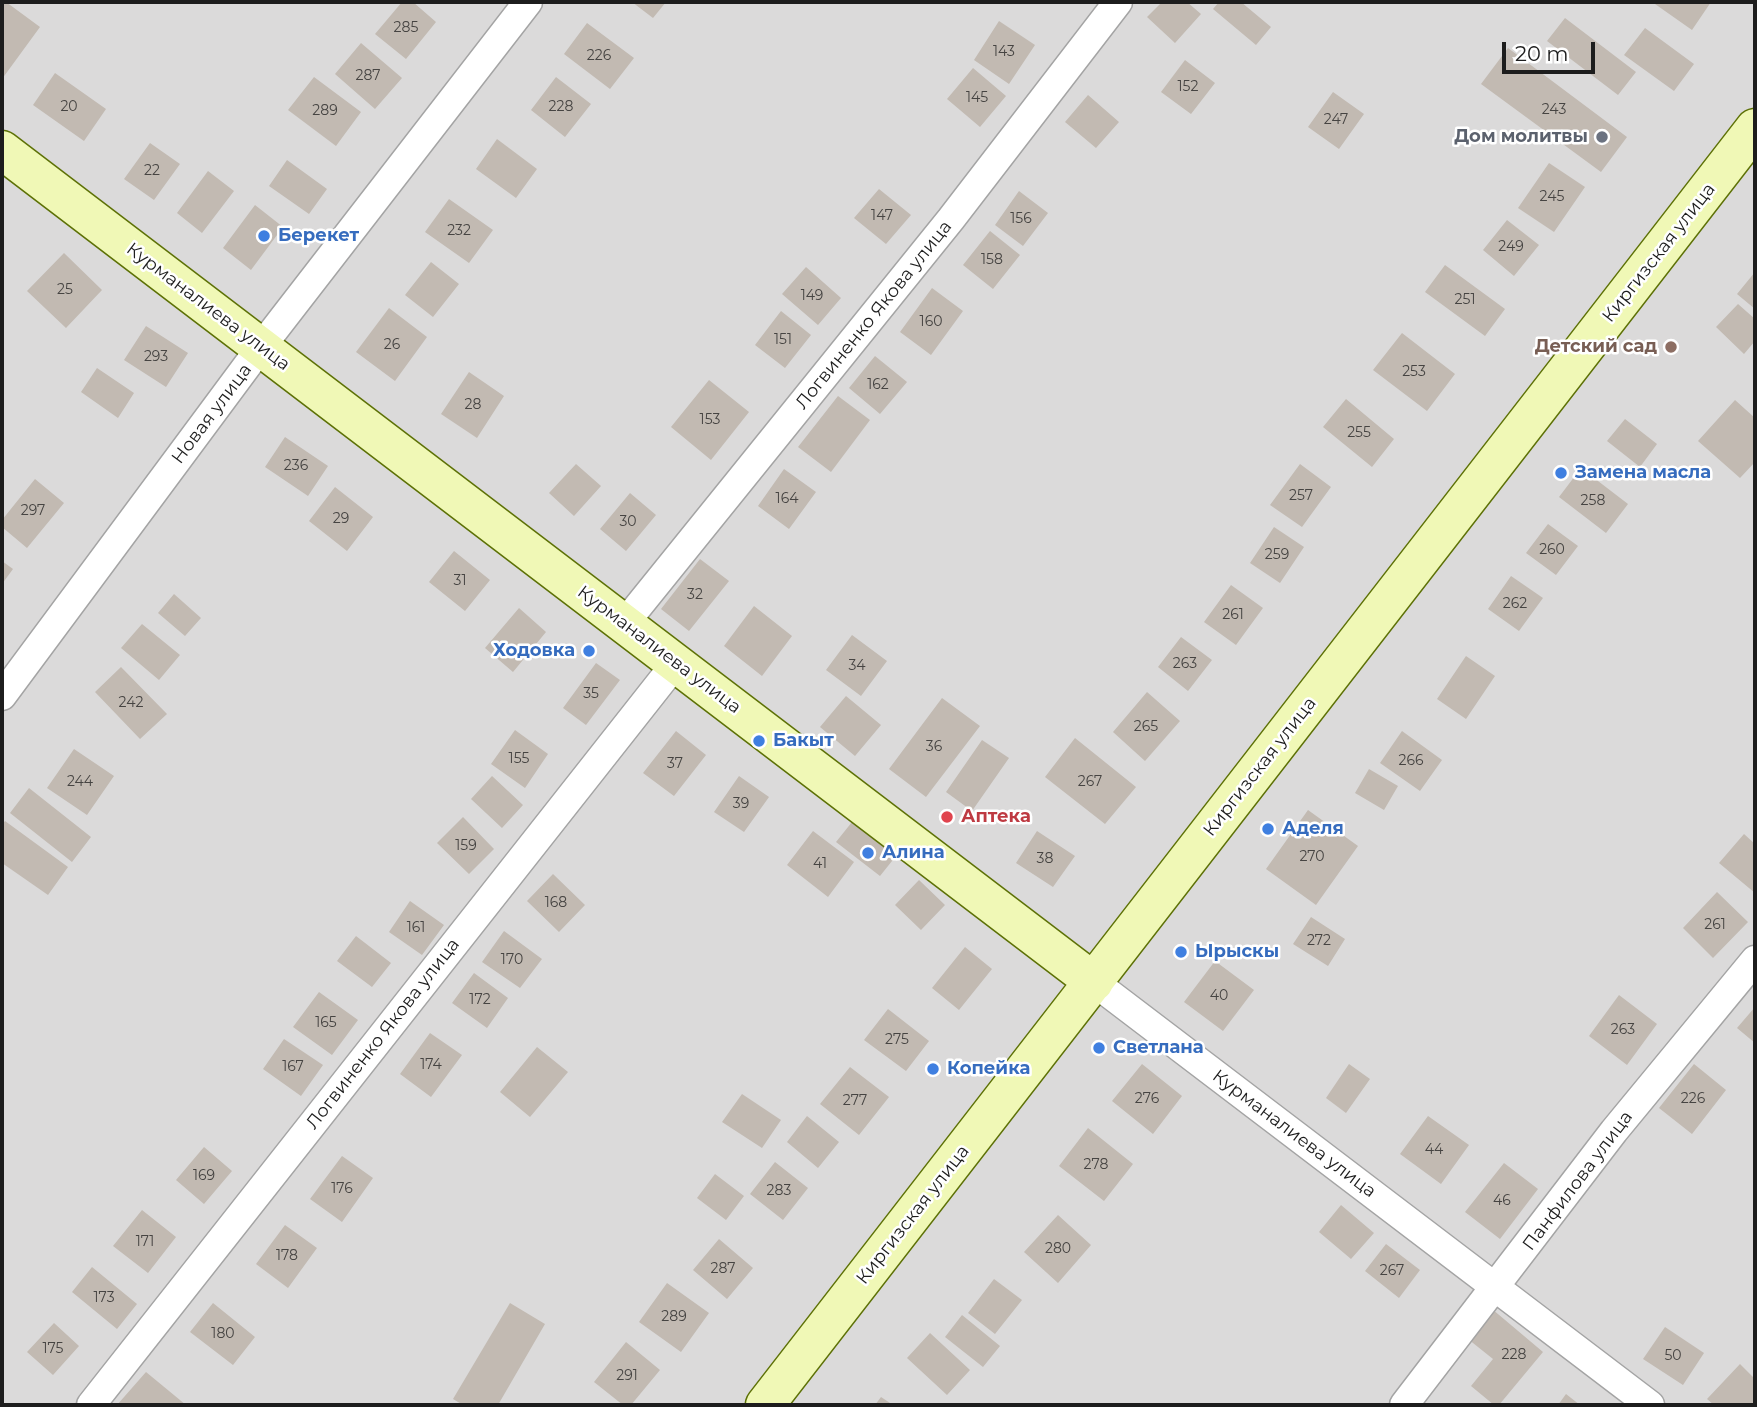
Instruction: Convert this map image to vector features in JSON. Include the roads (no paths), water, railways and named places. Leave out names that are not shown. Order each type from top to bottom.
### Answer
[{"type":"main road","name":"Киргизская улица","points":[[765,1405],[1755,128]]},
{"type":"main road","name":"Курманалиева улица","points":[[2,150],[1094,982]]},
{"type":"street","name":"Новая улица","points":[[2,696],[261,347],[528,2]]},
{"type":"street","name":"Логвиненко Якова улица","points":[[624,624],[951,219],[1118,2]]},
{"type":"street","name":"Логвиненко Якова улица","points":[[91,1405],[676,663]]},
{"type":"street","name":"Панфилова улица","points":[[1404,1405],[1614,1131],[1755,960]]},
{"type":"street","name":"Курманалиева улица","points":[[1094,982],[1496,1288],[1641,1403]]},
{"type":"place","name":"Дом молитвы","points":[[1602,137]]},
{"type":"place","name":"Берекет","points":[[264,236]]},
{"type":"place","name":"Детский сад","points":[[1671,347]]},
{"type":"place","name":"Замена масла","points":[[1561,473]]},
{"type":"place","name":"Ходовка","points":[[589,651]]},
{"type":"place","name":"Бакыт","points":[[759,741]]},
{"type":"place","name":"Аптека","points":[[947,817]]},
{"type":"place","name":"Аделя","points":[[1268,829]]},
{"type":"place","name":"Алина","points":[[868,853]]},
{"type":"place","name":"Ырыскы","points":[[1181,952]]},
{"type":"place","name":"Светлана","points":[[1099,1048]]},
{"type":"place","name":"Копейка","points":[[933,1069]]}]
